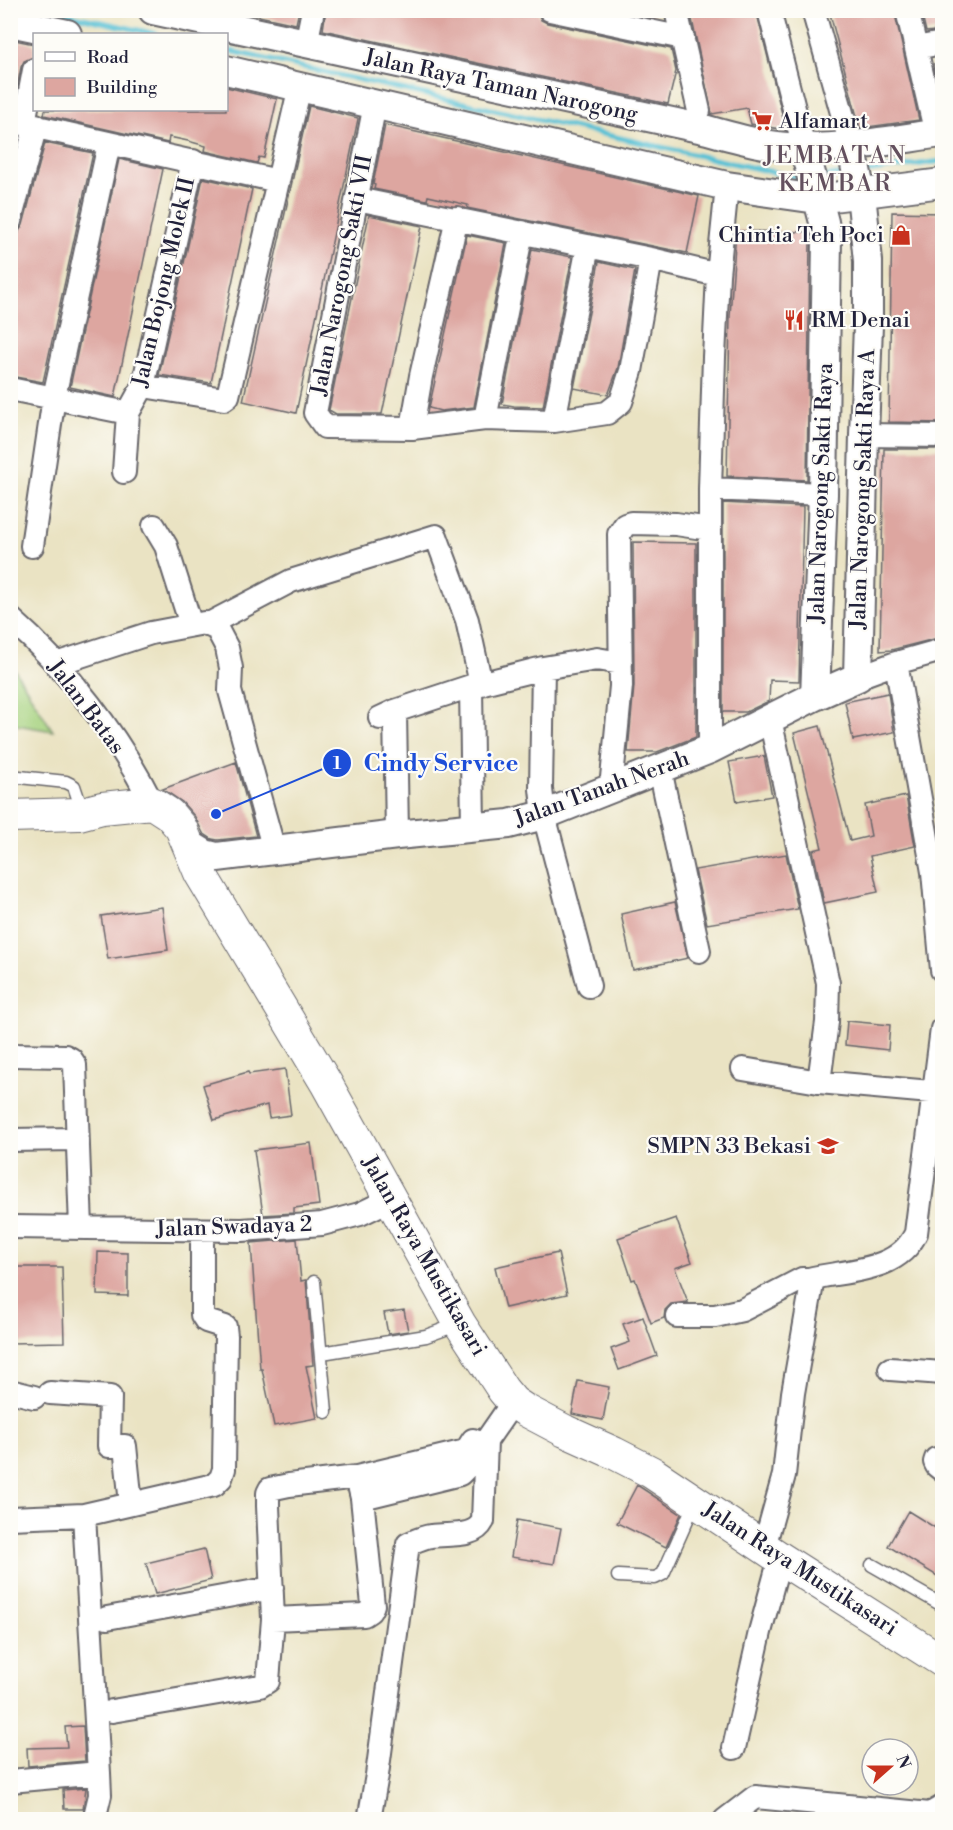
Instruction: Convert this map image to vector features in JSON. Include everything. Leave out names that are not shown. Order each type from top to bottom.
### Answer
[{"type":"main road","points":[[10,816],[79,814],[102,808],[152,804]]},
{"type":"main road","name":"Jalan Raya Mustikasari","points":[[152,804],[169,814],[181,828],[200,873],[326,1083],[460,1324],[508,1396],[565,1431],[633,1461],[942,1661]]},
{"type":"street","name":"Jalan Raya Taman Narogong","points":[[153,10],[704,129],[739,139],[780,146],[810,173]]},
{"type":"street","points":[[306,44],[313,10]]},
{"type":"street","points":[[550,10],[683,38]]},
{"type":"street","points":[[676,10],[699,111]]},
{"type":"street","points":[[769,10],[810,173],[856,169],[942,183]]},
{"type":"street","points":[[813,10],[856,169]]},
{"type":"street","points":[[856,169],[939,134],[907,10]]},
{"type":"street","points":[[10,22],[50,33]]},
{"type":"street","points":[[916,48],[942,43]]},
{"type":"street","name":"Jalan Raya Taman Narogong","points":[[228,70],[727,186],[810,173],[856,169]]},
{"type":"street","points":[[10,221],[33,74]]},
{"type":"street","points":[[143,386],[224,399],[228,396],[300,87]]},
{"type":"street","name":"Jalan Narogong Sakti VII","points":[[375,104],[315,413],[325,427],[412,428],[485,419],[554,421],[608,413],[621,402],[631,371],[651,259]]},
{"type":"street","points":[[24,123],[278,181]]},
{"type":"street","points":[[32,546],[54,397],[109,144]]},
{"type":"street","name":"Jalan Bojong Molek II","points":[[124,472],[128,413],[143,386],[193,161]]},
{"type":"street","name":"Jalan Narogong Sakti Raya A","points":[[856,169],[868,261],[858,677]]},
{"type":"street","name":"Jalan Narogong Sakti Raya","points":[[810,173],[827,240],[823,494],[815,696]]},
{"type":"street","points":[[710,749],[710,489],[717,275],[727,186]]},
{"type":"street","points":[[357,199],[457,218],[717,275]]},
{"type":"street","points":[[412,428],[421,376],[457,218]]},
{"type":"street","points":[[485,419],[522,232]]},
{"type":"street","points":[[554,421],[588,246]]},
{"type":"street","points":[[10,389],[128,413]]},
{"type":"street","points":[[864,435],[942,436]]},
{"type":"street","points":[[710,489],[823,494]]},
{"type":"street","points":[[611,788],[621,686],[619,534],[625,525],[631,523],[676,524],[710,529]]},
{"type":"street","points":[[154,526],[166,546],[199,625]]},
{"type":"street","points":[[56,664],[151,633],[199,625],[291,581],[436,536],[467,620],[476,685],[473,828]]},
{"type":"street","name":"Jalan Batas","points":[[10,618],[56,664],[102,723],[140,779],[152,804]]},
{"type":"street","points":[[199,625],[217,629],[227,648],[231,668],[230,691],[274,850]]},
{"type":"street","points":[[858,677],[942,650]]},
{"type":"street","points":[[397,835],[387,715],[476,685],[543,668],[597,659],[621,663]]},
{"type":"street","points":[[896,663],[933,872],[942,970]]},
{"type":"street","points":[[543,668],[541,789],[544,815],[589,986]]},
{"type":"street","name":"Jalan Tanah Nerah","points":[[189,844],[205,854],[217,857],[509,824],[544,815],[710,749],[858,677]]},
{"type":"street","points":[[770,719],[828,983],[827,1022],[819,1082]]},
{"type":"street","points":[[660,769],[699,951]]},
{"type":"street","points":[[677,1316],[715,1316],[742,1310],[802,1279],[882,1264],[901,1253],[916,1233],[938,1093],[942,1029]]},
{"type":"street","points":[[10,1055],[65,1056],[75,1065],[76,1228]]},
{"type":"street","points":[[743,1069],[819,1082],[938,1093]]},
{"type":"street","points":[[10,1140],[76,1139]]},
{"type":"street","name":"Jalan Swadaya 2","points":[[10,1227],[202,1231],[322,1224],[360,1214],[391,1198]]},
{"type":"street","points":[[10,1518],[84,1515],[214,1485],[221,1478],[224,1469],[226,1336],[225,1326],[206,1321],[202,1315],[202,1231]]},
{"type":"street","points":[[734,1748],[760,1632],[784,1475],[793,1393],[812,1284],[809,1279]]},
{"type":"street","points":[[890,1369],[942,1373]]},
{"type":"street","points":[[10,1391],[42,1395],[110,1397],[109,1446],[125,1446],[131,1504]]},
{"type":"street","points":[[112,1712],[266,1683],[269,1679],[273,1620],[269,1490],[289,1485],[359,1488],[466,1451],[508,1396]]},
{"type":"street","points":[[369,1820],[408,1544],[428,1536],[472,1532],[479,1528],[483,1521],[486,1441],[508,1396]]},
{"type":"street","points":[[942,1458],[936,1459],[935,1462],[942,1470]]},
{"type":"street","points":[[273,1620],[364,1615],[370,1611],[373,1605],[359,1488]]},
{"type":"street","points":[[84,1515],[100,1795],[94,1820]]},
{"type":"street","points":[[107,1618],[272,1588]]},
{"type":"street","points":[[10,1781],[99,1773]]},
{"type":"street","points":[[725,1820],[755,1797],[788,1810],[930,1814],[942,1806]]},
{"type":"lane","points":[[10,776],[66,782],[74,786],[78,798],[79,814]]},
{"type":"lane","points":[[314,1282],[326,1412]]},
{"type":"lane","points":[[322,1353],[426,1336],[460,1324]]},
{"type":"lane","points":[[618,1576],[655,1578],[663,1574],[696,1500]]},
{"type":"lane","points":[[872,1565],[942,1605]]},
{"type":"green space","points":[[11,664],[53,731],[11,724]]},
{"type":"building","points":[[259,10],[299,10],[296,24],[259,16]]},
{"type":"building","points":[[326,10],[537,10],[541,20],[547,23],[671,49],[676,71],[668,104],[323,30]]},
{"type":"building","points":[[618,10],[654,10],[653,18]]},
{"type":"building","points":[[690,10],[756,10],[786,130],[751,124],[747,108],[712,114]]},
{"type":"building","points":[[829,10],[894,10],[919,120],[860,128]]},
{"type":"building","points":[[921,10],[942,10],[942,30],[926,32]]},
{"type":"building","points":[[10,39],[33,44],[33,57],[24,61],[14,103],[10,102]]},
{"type":"building","points":[[942,63],[942,103],[934,64]]},
{"type":"building","points":[[228,87],[277,99],[264,158],[259,157],[257,163],[205,151],[206,146],[188,141],[169,137],[168,143],[44,115],[45,111],[228,111]]},
{"type":"building","points":[[309,106],[358,119],[296,413],[243,401]]},
{"type":"building","points":[[385,125],[699,196],[687,253],[467,208],[468,205],[428,196],[427,200],[374,189],[373,184]]},
{"type":"building","points":[[45,143],[93,153],[43,382],[10,376],[10,273],[19,231],[23,225]]},
{"type":"building","points":[[119,159],[163,169],[115,397],[70,387]]},
{"type":"building","points":[[203,178],[252,189],[211,383],[159,375]]},
{"type":"building","points":[[892,212],[942,213],[942,423],[889,422]]},
{"type":"building","points":[[369,215],[422,226],[382,414],[336,414],[329,410]]},
{"type":"building","points":[[736,231],[809,232],[807,480],[727,476],[730,316]]},
{"type":"building","points":[[467,235],[506,243],[474,407],[441,411],[429,408]]},
{"type":"building","points":[[532,249],[572,257],[543,407],[502,404]]},
{"type":"building","points":[[599,262],[635,270],[618,368],[608,395],[574,388]]},
{"type":"building","points":[[884,449],[942,449],[942,637],[880,651]]},
{"type":"building","points":[[723,503],[803,507],[799,681],[770,680],[769,701],[746,712],[723,712]]},
{"type":"building","points":[[633,542],[696,543],[696,737],[657,752],[628,752],[634,686]]},
{"type":"building","points":[[888,693],[894,732],[853,740],[845,702]]},
{"type":"building","points":[[820,726],[850,841],[871,836],[865,805],[906,796],[915,846],[870,856],[878,892],[824,903],[813,850],[822,848],[794,733]]},
{"type":"building","points":[[764,756],[772,796],[737,802],[729,762]]},
{"type":"building","points":[[236,762],[256,836],[212,839],[203,833],[195,817],[182,802],[163,789]]},
{"type":"building","points":[[786,854],[798,909],[707,924],[695,870]]},
{"type":"building","points":[[675,902],[688,958],[633,970],[621,914]]},
{"type":"building","points":[[162,907],[168,950],[108,959],[101,916]]},
{"type":"building","points":[[847,1021],[890,1025],[888,1050],[845,1045]]},
{"type":"building","points":[[285,1069],[291,1115],[269,1118],[267,1105],[214,1120],[203,1085],[248,1072],[249,1074]]},
{"type":"building","points":[[311,1143],[319,1205],[294,1208],[294,1213],[263,1215],[254,1150]]},
{"type":"building","points":[[676,1218],[692,1262],[675,1268],[688,1302],[671,1304],[665,1310],[664,1318],[651,1323],[635,1279],[632,1280],[618,1238]]},
{"type":"building","points":[[297,1239],[301,1281],[306,1280],[313,1365],[306,1366],[317,1418],[274,1426],[262,1369],[260,1369],[251,1243]]},
{"type":"building","points":[[98,1252],[128,1253],[128,1296],[97,1295]]},
{"type":"building","points":[[558,1253],[567,1294],[505,1308],[495,1267]]},
{"type":"building","points":[[10,1267],[62,1267],[64,1342],[10,1343]]},
{"type":"building","points":[[404,1310],[408,1331],[388,1334],[384,1313]]},
{"type":"building","points":[[643,1317],[657,1356],[619,1370],[611,1349],[630,1342],[623,1324]]},
{"type":"building","points":[[578,1381],[609,1387],[603,1420],[572,1414]]},
{"type":"building","points":[[637,1485],[681,1514],[666,1547],[617,1523]]},
{"type":"building","points":[[908,1511],[942,1532],[942,1579],[888,1546]]},
{"type":"building","points":[[517,1520],[561,1528],[554,1564],[511,1557]]},
{"type":"building","points":[[204,1549],[211,1580],[155,1594],[146,1563]]},
{"type":"building","points":[[83,1726],[85,1761],[28,1766],[27,1748],[67,1747],[65,1727]]},
{"type":"building","points":[[86,1788],[83,1809],[64,1809],[63,1790]]},
{"type":"waterway","points":[[48,10],[152,33]]},
{"type":"waterway","points":[[228,50],[804,179]]},
{"type":"waterway","points":[[864,172],[942,161]]},
{"type":"waterway","points":[[819,177],[849,174]]},
{"type":"place","name":"Alfamart","points":[[762,121]]},
{"type":"place","name":"Chintia Teh Poci","points":[[901,235]]},
{"type":"place","name":"RM Denai","points":[[794,320]]},
{"type":"place","name":"Cindy Service","points":[[216,814]]},
{"type":"place","name":"SMPN 33 Bekasi","points":[[828,1146]]},
{"type":"district","name":"JEMBATAN KEMBAR","points":[[835,170]]}]
